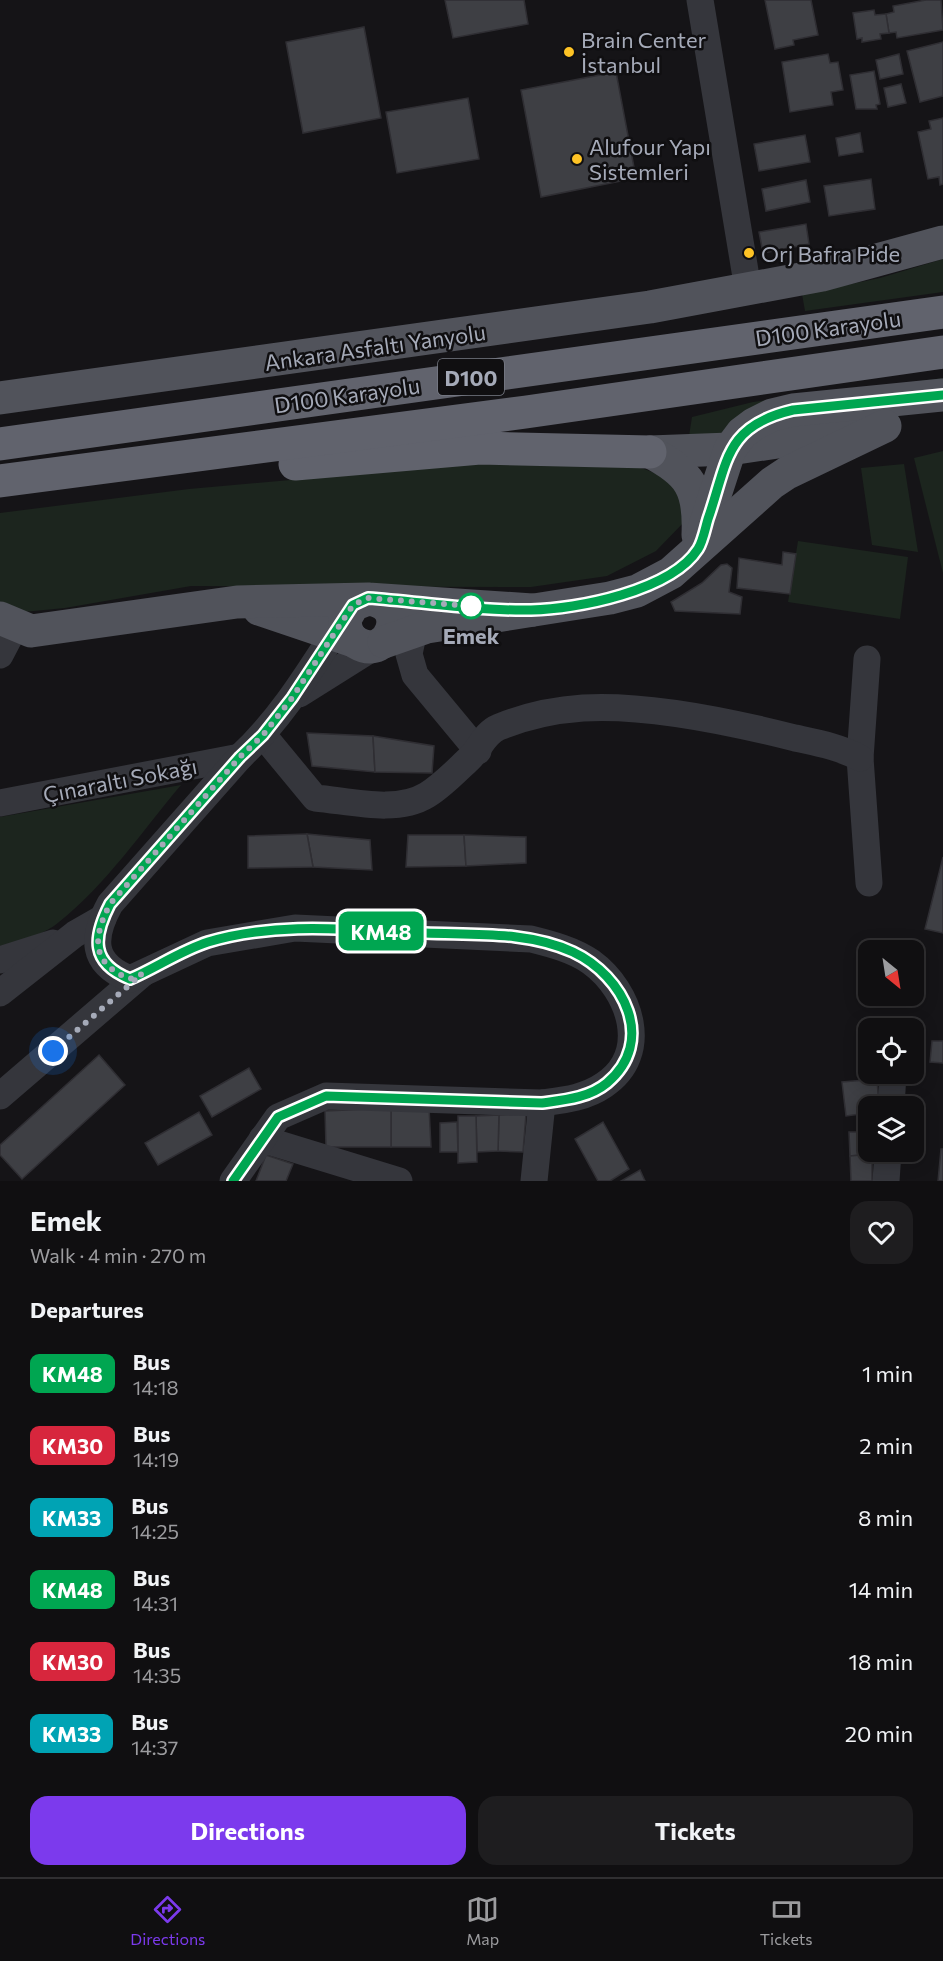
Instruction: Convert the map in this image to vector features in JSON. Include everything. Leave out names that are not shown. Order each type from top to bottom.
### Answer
[{"type":"highway","name":"D100 Karayolu","points":[[0,444],[943,312]]},
{"type":"highway","name":"D100 Karayolu","points":[[0,481],[526,412],[943,352]]},
{"type":"highway","points":[[83,470],[281,465],[480,448],[650,452]]},
{"type":"main road","name":"Ankara Asfaltı Yanyolu","points":[[0,398],[496,330],[748,289],[822,275],[943,242]]},
{"type":"main road","points":[[698,549],[730,449],[748,428],[772,415],[793,410],[943,395]]},
{"type":"main road","points":[[650,452],[730,449],[885,426],[943,411]]},
{"type":"main road","points":[[10,635],[237,602],[362,632],[414,630],[638,591],[671,573],[787,473],[885,426]]},
{"type":"main road","points":[[650,452],[675,465],[689,481],[696,497],[699,513],[698,549]]},
{"type":"main road","points":[[237,602],[362,632],[532,610]]},
{"type":"street","points":[[700,0],[748,289]]},
{"type":"street","points":[[414,630],[409,654],[415,675],[478,751]]},
{"type":"street","points":[[362,632],[391,665],[415,675]]},
{"type":"street","points":[[233,1181],[278,1117],[326,1096],[542,1103],[575,1098],[606,1084],[629,1056],[632,1032],[625,1003],[604,973],[589,961],[550,944],[509,936],[295,928],[207,943],[130,979],[116,974],[106,965],[97,940],[103,918],[110,904],[240,757],[263,735],[292,698],[362,632]]},
{"type":"street","points":[[292,698],[362,632]]},
{"type":"street","points":[[867,659],[860,758],[869,883]]},
{"type":"street","points":[[263,735],[315,798],[388,805],[412,802],[429,794],[478,751],[483,739],[496,728],[549,712],[585,708],[643,710],[758,728],[845,750],[860,758]]},
{"type":"street","name":"Çınaraltı Sokağı","points":[[0,803],[240,757]]},
{"type":"street","points":[[0,993],[75,934],[103,918]]},
{"type":"street","points":[[0,960],[75,934]]},
{"type":"street","points":[[0,1096],[142,974]]},
{"type":"street","points":[[534,1181],[542,1103]]},
{"type":"street","points":[[262,1139],[399,1181]]},
{"type":"street","points":[[886,1181],[887,1162]]},
{"type":"shaded area","points":[[943,259],[943,292],[805,311],[802,294],[880,278]]},
{"type":"shaded area","points":[[943,378],[943,384],[725,434],[689,436],[692,417],[753,402]]},
{"type":"shaded area","points":[[943,451],[943,573],[914,458]]},
{"type":"shaded area","points":[[524,459],[608,462],[651,471],[668,480],[681,493],[686,520],[656,551],[607,576],[531,587],[191,586],[65,608],[13,613],[0,605],[0,513],[189,489]]},
{"type":"shaded area","points":[[904,464],[918,552],[872,545],[861,468]]},
{"type":"shaded area","points":[[798,541],[908,557],[900,619],[788,602]]},
{"type":"shaded area","points":[[181,785],[108,875],[76,908],[46,931],[22,941],[0,946],[0,817]]},
{"type":"building","points":[[445,0],[524,0],[528,24],[453,38]]},
{"type":"building","points":[[765,0],[811,0],[818,35],[793,40],[794,45],[775,49]]},
{"type":"building","points":[[926,0],[941,0],[943,30],[897,38],[896,32],[889,33],[886,14],[894,12],[893,6]]},
{"type":"building","points":[[874,10],[875,15],[886,14],[889,33],[880,34],[881,39],[862,42],[862,38],[857,39],[853,13]]},
{"type":"building","points":[[364,27],[381,118],[303,133],[286,42]]},
{"type":"building","points":[[943,42],[943,96],[920,102],[907,51]]},
{"type":"building","points":[[828,54],[830,63],[838,62],[843,90],[831,92],[833,105],[790,112],[782,62]]},
{"type":"building","points":[[899,54],[903,74],[880,79],[876,60]]},
{"type":"building","points":[[874,71],[880,104],[876,105],[877,109],[856,109],[850,75]]},
{"type":"building","points":[[616,72],[636,178],[541,197],[521,90]]},
{"type":"building","points":[[901,84],[906,103],[888,107],[884,88]]},
{"type":"building","points":[[468,98],[479,159],[397,173],[386,112]]},
{"type":"building","points":[[943,118],[943,184],[940,185],[939,177],[928,179],[918,132],[931,129],[929,121]]},
{"type":"building","points":[[860,133],[863,152],[839,156],[836,138]]},
{"type":"building","points":[[805,135],[810,162],[759,171],[754,144]]},
{"type":"building","points":[[871,179],[875,209],[829,216],[824,186]]},
{"type":"building","points":[[806,180],[810,202],[766,211],[762,189]]},
{"type":"building","points":[[806,224],[809,244],[763,253],[759,232]]},
{"type":"building","points":[[783,552],[796,554],[790,594],[737,588],[739,558],[782,565]]},
{"type":"building","points":[[727,564],[732,568],[729,592],[742,597],[740,614],[675,611],[671,602],[702,583],[721,565]]},
{"type":"building","points":[[307,733],[373,736],[375,772],[312,766]]},
{"type":"building","points":[[373,736],[434,746],[432,773],[375,772]]},
{"type":"building","points":[[307,834],[370,840],[372,870],[313,867]]},
{"type":"building","points":[[307,834],[313,867],[248,868],[248,836]]},
{"type":"building","points":[[408,835],[464,835],[466,866],[406,867]]},
{"type":"building","points":[[464,835],[526,837],[526,863],[466,866]]},
{"type":"building","points":[[943,857],[943,933],[925,929]]},
{"type":"building","points":[[932,1041],[943,1041],[943,1063],[930,1062]]},
{"type":"building","points":[[99,1055],[125,1085],[22,1179],[0,1155],[0,1145]]},
{"type":"building","points":[[249,1068],[261,1089],[212,1117],[200,1096]]},
{"type":"building","points":[[858,1081],[858,1084],[877,1084],[878,1096],[858,1096],[858,1114],[846,1116],[842,1082]]},
{"type":"building","points":[[429,1107],[431,1147],[391,1147],[391,1108]]},
{"type":"building","points":[[391,1108],[391,1147],[326,1147],[325,1111]]},
{"type":"building","points":[[199,1112],[212,1135],[158,1165],[145,1143]]},
{"type":"building","points":[[526,1114],[523,1152],[498,1151],[499,1115]]},
{"type":"building","points":[[499,1115],[498,1151],[477,1152],[476,1116]]},
{"type":"building","points":[[458,1116],[476,1116],[477,1162],[458,1163]]},
{"type":"building","points":[[457,1122],[458,1152],[440,1152],[440,1123]]},
{"type":"building","points":[[603,1122],[629,1169],[610,1181],[598,1181],[575,1139]]},
{"type":"building","points":[[849,1132],[858,1132],[858,1155],[850,1156]]},
{"type":"building","points":[[941,1149],[943,1149],[943,1181],[938,1181]]},
{"type":"building","points":[[266,1155],[293,1164],[286,1181],[256,1181]]},
{"type":"building","points":[[858,1155],[858,1162],[872,1162],[872,1181],[851,1181],[850,1156]]},
{"type":"building","points":[[640,1170],[645,1181],[621,1181]]},
{"type":"bus line","name":"KM48","points":[[233,1181],[278,1117],[326,1096],[542,1103],[575,1098],[593,1092],[606,1084],[629,1056],[632,1032],[630,1017],[617,988],[589,961],[550,944],[531,939],[509,936],[295,928],[246,934],[207,943],[130,979],[116,974],[106,965],[97,940],[99,926],[110,904],[240,757],[263,735],[292,698],[353,605],[368,598],[532,610],[610,598],[638,591],[671,573],[698,549],[721,484],[730,449],[742,433],[754,424],[772,415],[793,410],[943,395]]},
{"type":"place","name":"Brain Center İstanbul","points":[[569,52]]},
{"type":"place","name":"Alufour Yapı Sistemleri","points":[[577,159]]},
{"type":"place","name":"Orj Bafra Pide","points":[[749,253]]},
{"type":"place","name":"Emek","points":[[471,606]]},
{"type":"route","points":[[53,1051],[142,974],[130,979],[116,974],[106,965],[100,953],[97,940],[99,926],[110,904],[240,757],[263,735],[292,698],[353,605],[368,598],[471,606]]}]
